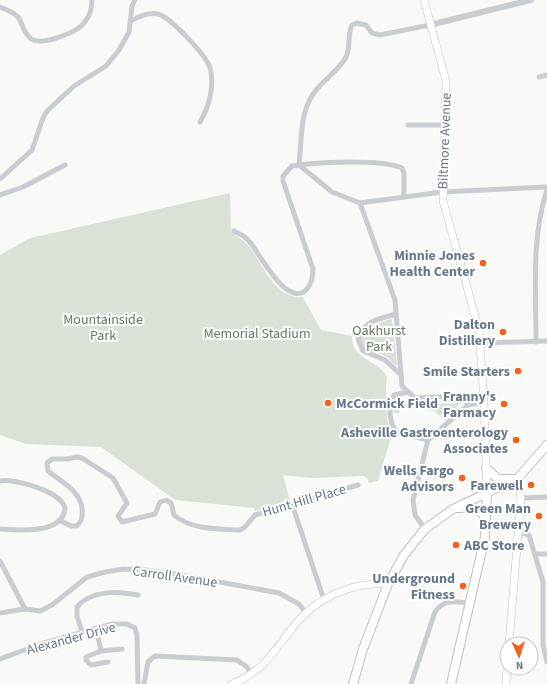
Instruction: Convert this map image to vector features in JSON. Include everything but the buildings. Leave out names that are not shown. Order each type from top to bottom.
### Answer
[{"type":"main road","name":"Biltmore Avenue","points":[[424,0],[446,81],[442,192],[448,220],[479,330],[484,402],[487,492],[486,522],[482,550],[451,684]]},
{"type":"main road","points":[[353,684],[363,649],[388,584],[404,555],[425,529],[453,509],[518,478],[547,445]]},
{"type":"main road","points":[[486,468],[493,477],[498,479],[518,478]]},
{"type":"main road","points":[[510,636],[521,498],[518,478]]},
{"type":"main road","points":[[453,509],[475,507],[483,512],[486,522]]},
{"type":"main road","points":[[232,684],[251,675],[269,660],[306,613],[324,600],[343,590],[360,585],[388,584]]},
{"type":"street","points":[[0,7],[19,18],[25,32],[31,39],[40,42],[52,40],[77,29],[84,24],[92,9],[92,0]]},
{"type":"street","points":[[0,178],[32,150],[43,118],[47,111],[74,86],[106,66],[115,56],[129,32],[134,0]]},
{"type":"street","points":[[299,165],[305,110],[316,90],[345,59],[349,49],[349,33],[352,25],[357,23],[366,25],[372,33],[380,35],[531,0]]},
{"type":"street","points":[[131,21],[139,16],[158,14],[167,19],[193,43],[207,59],[211,76],[210,99],[207,109],[200,122]]},
{"type":"street","points":[[539,77],[547,75]]},
{"type":"street","points":[[408,125],[445,124]]},
{"type":"street","points":[[234,230],[250,242],[279,284],[289,292],[299,293],[307,289],[313,276],[313,269],[283,181],[283,176],[288,168],[299,165],[366,163],[396,165],[402,168],[404,173],[404,196]]},
{"type":"street","points":[[0,195],[23,187],[65,165]]},
{"type":"street","points":[[299,165],[332,192],[360,203],[442,192],[547,187]]},
{"type":"street","points":[[536,342],[538,229],[542,206],[547,190]]},
{"type":"street","points":[[360,203],[395,300],[402,386],[415,398],[461,397],[468,405]]},
{"type":"street","points":[[396,314],[372,321],[361,329],[358,339],[359,345],[363,351],[385,360],[400,374]]},
{"type":"street","points":[[480,343],[547,341]]},
{"type":"street","points":[[408,392],[394,395],[390,407],[391,424],[396,432],[428,440]]},
{"type":"street","points":[[425,529],[415,515],[413,500],[428,440],[468,405],[484,402]]},
{"type":"street","name":"Hunt Hill Place","points":[[59,520],[71,526],[77,526],[82,516],[81,504],[79,498],[70,488],[48,471],[47,463],[50,459],[77,457],[115,480],[118,489],[127,503],[118,516],[122,522],[155,514],[159,504],[164,500],[171,503],[173,513],[176,517],[193,526],[240,530],[245,527],[255,515],[358,485]]},
{"type":"street","points":[[0,481],[13,482],[39,488],[58,497],[62,501],[65,508],[64,514],[51,526],[26,530],[0,529]]},
{"type":"street","points":[[521,498],[547,497]]},
{"type":"street","points":[[292,504],[324,600]]},
{"type":"street","points":[[519,532],[529,535],[543,582],[543,645],[547,662]]},
{"type":"street","points":[[535,554],[547,554]]},
{"type":"street","points":[[0,561],[25,610]]},
{"type":"street","name":"Carroll Avenue","points":[[0,613],[25,610],[40,611],[52,605],[87,577],[124,569],[151,571],[279,592],[299,604],[306,613]]},
{"type":"street","points":[[82,632],[77,616],[77,607],[84,599],[93,595],[111,593],[138,595]]},
{"type":"street","points":[[412,684],[435,612],[441,604],[446,602],[470,603]]},
{"type":"street","name":"Alexander Drive","points":[[0,659],[96,628],[112,624],[127,624],[135,628],[137,636],[138,684]]},
{"type":"street","points":[[96,628],[102,652]]},
{"type":"street","points":[[108,662],[91,665],[86,660],[86,657],[90,654],[122,649]]},
{"type":"street","points":[[144,684],[148,662],[155,656],[237,660],[247,667],[251,675]]},
{"type":"green space","name":"Mountainside Park","points":[[230,193],[231,232],[246,243],[270,278],[284,292],[293,296],[303,297],[321,330],[352,336],[353,344],[360,355],[377,366],[387,377],[387,419],[392,434],[378,481],[369,483],[367,478],[363,476],[312,478],[283,475],[290,501],[254,511],[254,508],[175,500],[101,447],[26,444],[0,435],[0,255],[30,238]]},
{"type":"green space","name":"Oakhurst Park","points":[[392,319],[396,366],[385,356],[366,350],[360,342],[360,337],[368,328]]},
{"type":"green space","points":[[457,399],[460,400],[460,404],[446,416],[438,415],[436,411],[399,408],[399,413],[394,413],[395,404],[397,403],[419,405],[456,403]]},
{"type":"place","name":"Minnie Jones Health Center","points":[[483,263]]},
{"type":"place","name":"Dalton Distillery","points":[[503,332]]},
{"type":"place","name":"Smile Starters","points":[[518,371]]},
{"type":"place","name":"McCormick Field","points":[[328,403]]},
{"type":"place","name":"Franny's Farmacy","points":[[504,404]]},
{"type":"place","name":"Asheville Gastroenterology Associates","points":[[516,440]]},
{"type":"place","name":"Wells Fargo Advisors","points":[[462,478]]},
{"type":"place","name":"Farewell","points":[[531,485]]},
{"type":"place","name":"Green Man Brewery","points":[[539,516]]},
{"type":"place","name":"ABC Store","points":[[456,545]]},
{"type":"place","name":"Underground Fitness","points":[[463,586]]},
{"type":"park label","name":"Memorial Stadium","points":[[257,333]]}]
